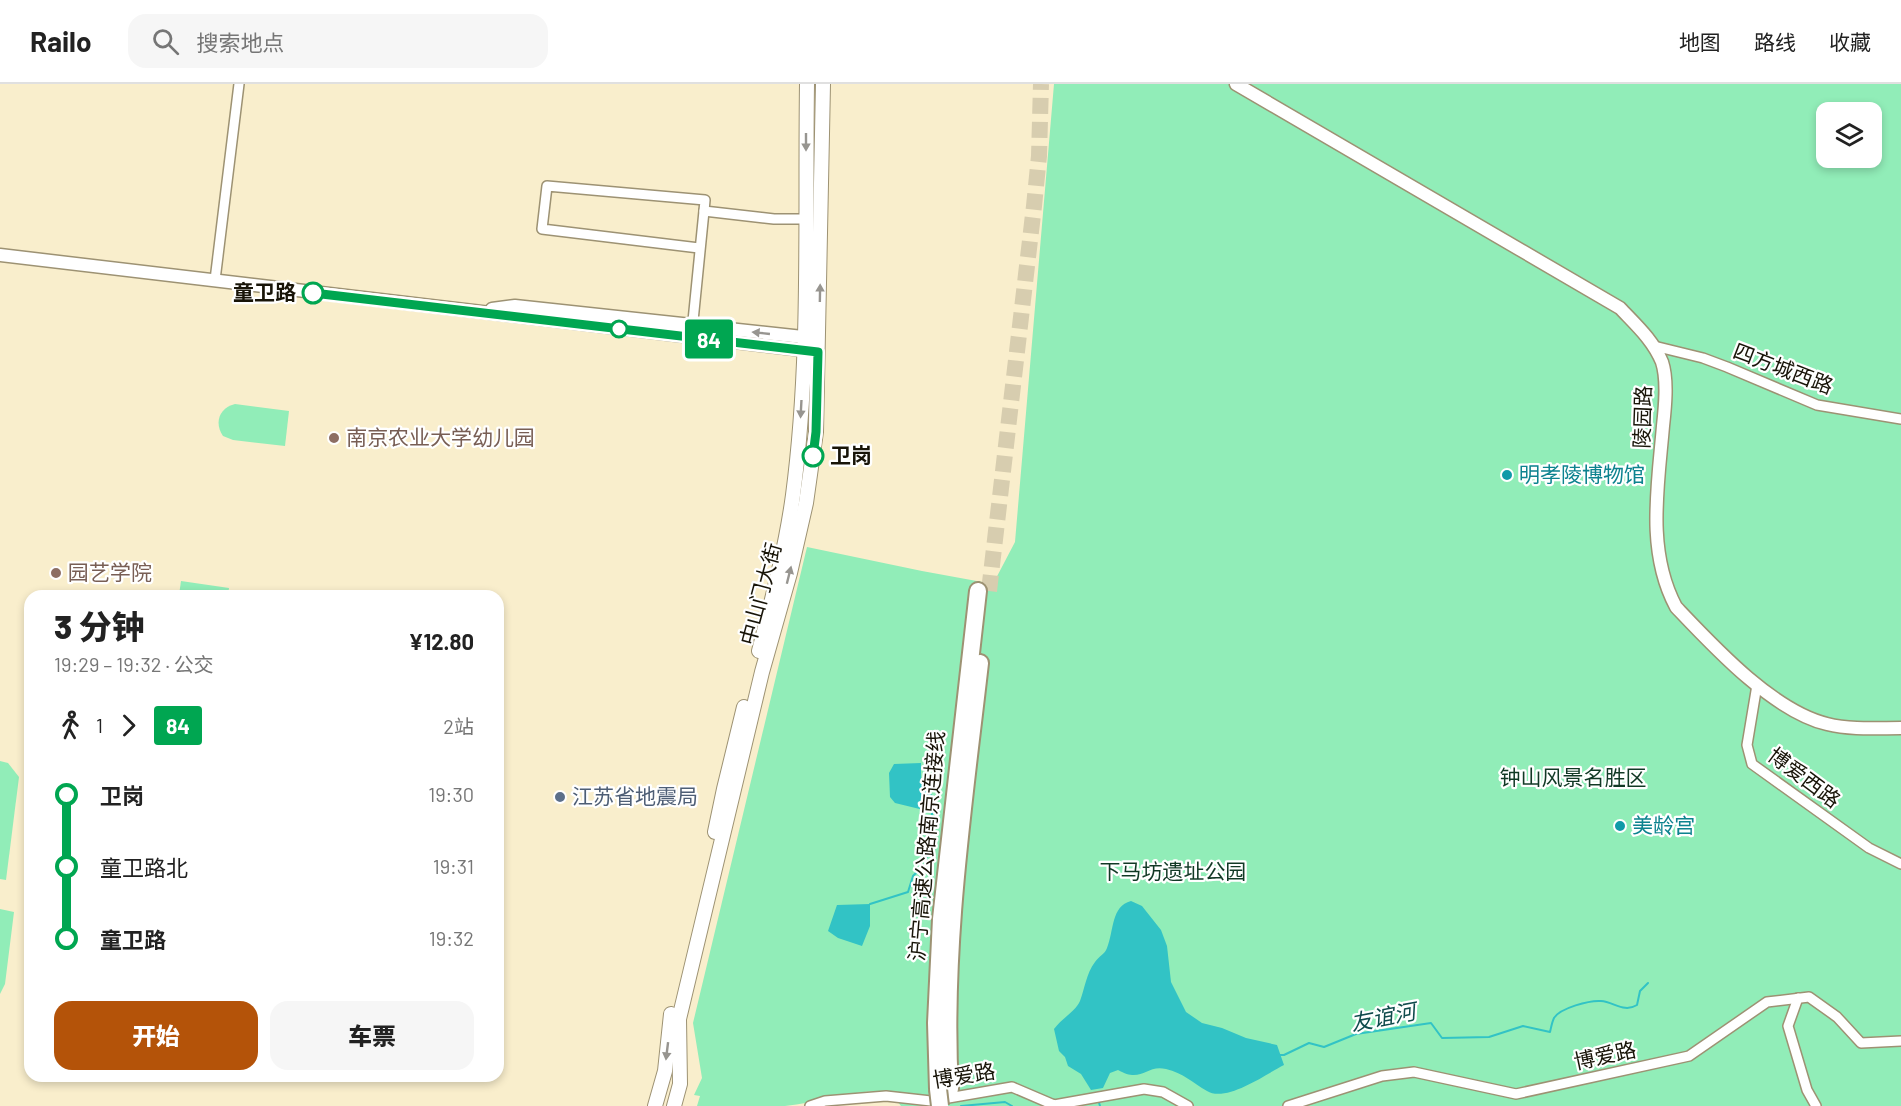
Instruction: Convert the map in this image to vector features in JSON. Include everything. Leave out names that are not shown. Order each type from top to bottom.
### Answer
[{"type":"highway","name":"沪宁高速公路南京连接线","points":[[945,1098],[936,1023],[941,919],[957,760],[984,591]]},
{"type":"main road","name":"中山门大街","points":[[656,1106],[664,1071],[671,1013],[785,540],[793,496],[804,344],[808,219],[807,84]]},
{"type":"main road","name":"中山门大街","points":[[674,1106],[680,1084],[678,1019],[762,672],[807,503],[816,432],[823,84]]},
{"type":"street","points":[[215,280],[239,84]]},
{"type":"street","name":"陵园路","points":[[1236,84],[1620,308],[1644,332],[1654,346],[1662,364],[1666,400],[1656,514],[1661,567],[1676,607],[1757,685],[1774,699],[1793,710],[1825,724],[1855,728],[1901,728]]},
{"type":"street","points":[[692,331],[705,200],[547,186],[542,230],[699,248]]},
{"type":"street","points":[[704,211],[774,219],[808,219]]},
{"type":"street","points":[[0,255],[470,311],[819,345]]},
{"type":"street","name":"四方城西路","points":[[1654,346],[1703,358],[1818,405],[1901,419]]},
{"type":"street","name":"博爱西路","points":[[1757,685],[1747,745],[1752,764],[1869,848],[1901,864]]},
{"type":"street","name":"博爱路","points":[[1288,1106],[1382,1076],[1414,1072],[1516,1094],[1689,1056],[1767,1002],[1798,998],[1809,997],[1837,1017],[1861,1043],[1901,1041]]},
{"type":"street","points":[[1798,998],[1788,1026],[1807,1090],[1816,1106]]},
{"type":"street","name":"博爱路","points":[[810,1106],[825,1101],[886,1096],[931,1101],[1012,1087],[1054,1105],[1144,1089],[1172,1096],[1188,1106]]},
{"type":"green space","name":"钟山风景名胜区","points":[[1054,84],[1901,84],[1901,1106],[901,1106],[890,1092],[877,1091],[785,1106],[697,1106],[700,1096],[694,1095],[702,1078],[693,1023],[807,547],[993,584],[1015,542]]},
{"type":"green space","points":[[235,404],[289,411],[285,446],[233,440],[223,436],[219,426],[220,417],[225,409]]},
{"type":"green space","points":[[181,581],[229,588],[229,590],[180,590]]},
{"type":"green space","points":[[0,761],[8,763],[19,777],[6,880],[0,879]]},
{"type":"green space","points":[[0,909],[14,912],[5,984],[0,994]]},
{"type":"water","points":[[921,763],[921,783],[934,797],[932,812],[895,803],[890,797],[889,773],[894,764]]},
{"type":"water","points":[[1131,901],[1142,906],[1161,930],[1167,946],[1171,982],[1186,1012],[1202,1023],[1246,1038],[1277,1045],[1284,1065],[1246,1086],[1215,1094],[1178,1073],[1159,1068],[1138,1075],[1126,1074],[1118,1070],[1110,1073],[1103,1088],[1091,1090],[1081,1074],[1068,1066],[1065,1057],[1059,1051],[1054,1029],[1078,1005],[1092,967],[1107,948],[1116,914],[1120,908]]},
{"type":"water","points":[[870,904],[870,926],[862,946],[838,938],[828,931],[837,905]]},
{"type":"waterway","points":[[870,904],[908,892],[913,876],[925,864],[931,838],[932,812]]},
{"type":"waterway","name":"友谊河","points":[[1277,1055],[1284,1055],[1309,1043],[1324,1047],[1356,1034],[1431,1023],[1442,1038],[1489,1037],[1523,1026],[1550,1032],[1557,1014],[1576,1005],[1601,1001],[1623,1008],[1637,1005],[1640,991],[1648,983]]},
{"type":"waterway","name":"友谊河","points":[[1098,1099],[1100,1106]]},
{"type":"waterway","name":"友谊河","points":[[961,1106],[1005,1102],[1012,1106]]},
{"type":"tunnel","points":[[989,591],[1034,206],[1039,156],[1041,84]]},
{"type":"bus line","name":"84","points":[[313,293],[459,308],[818,352],[816,432],[813,456]]},
{"type":"place","name":"童卫路","points":[[313,293]]},
{"type":"place","name":"南京农业大学幼儿园","points":[[334,438]]},
{"type":"place","name":"卫岗","points":[[813,456]]},
{"type":"place","name":"明孝陵博物馆","points":[[1507,475]]},
{"type":"place","name":"园艺学院","points":[[56,573]]},
{"type":"place","name":"江苏省地震局","points":[[560,797]]},
{"type":"place","name":"美龄宫","points":[[1620,826]]},
{"type":"park label","name":"下马坊遗址公园","points":[[1173,872]]}]
